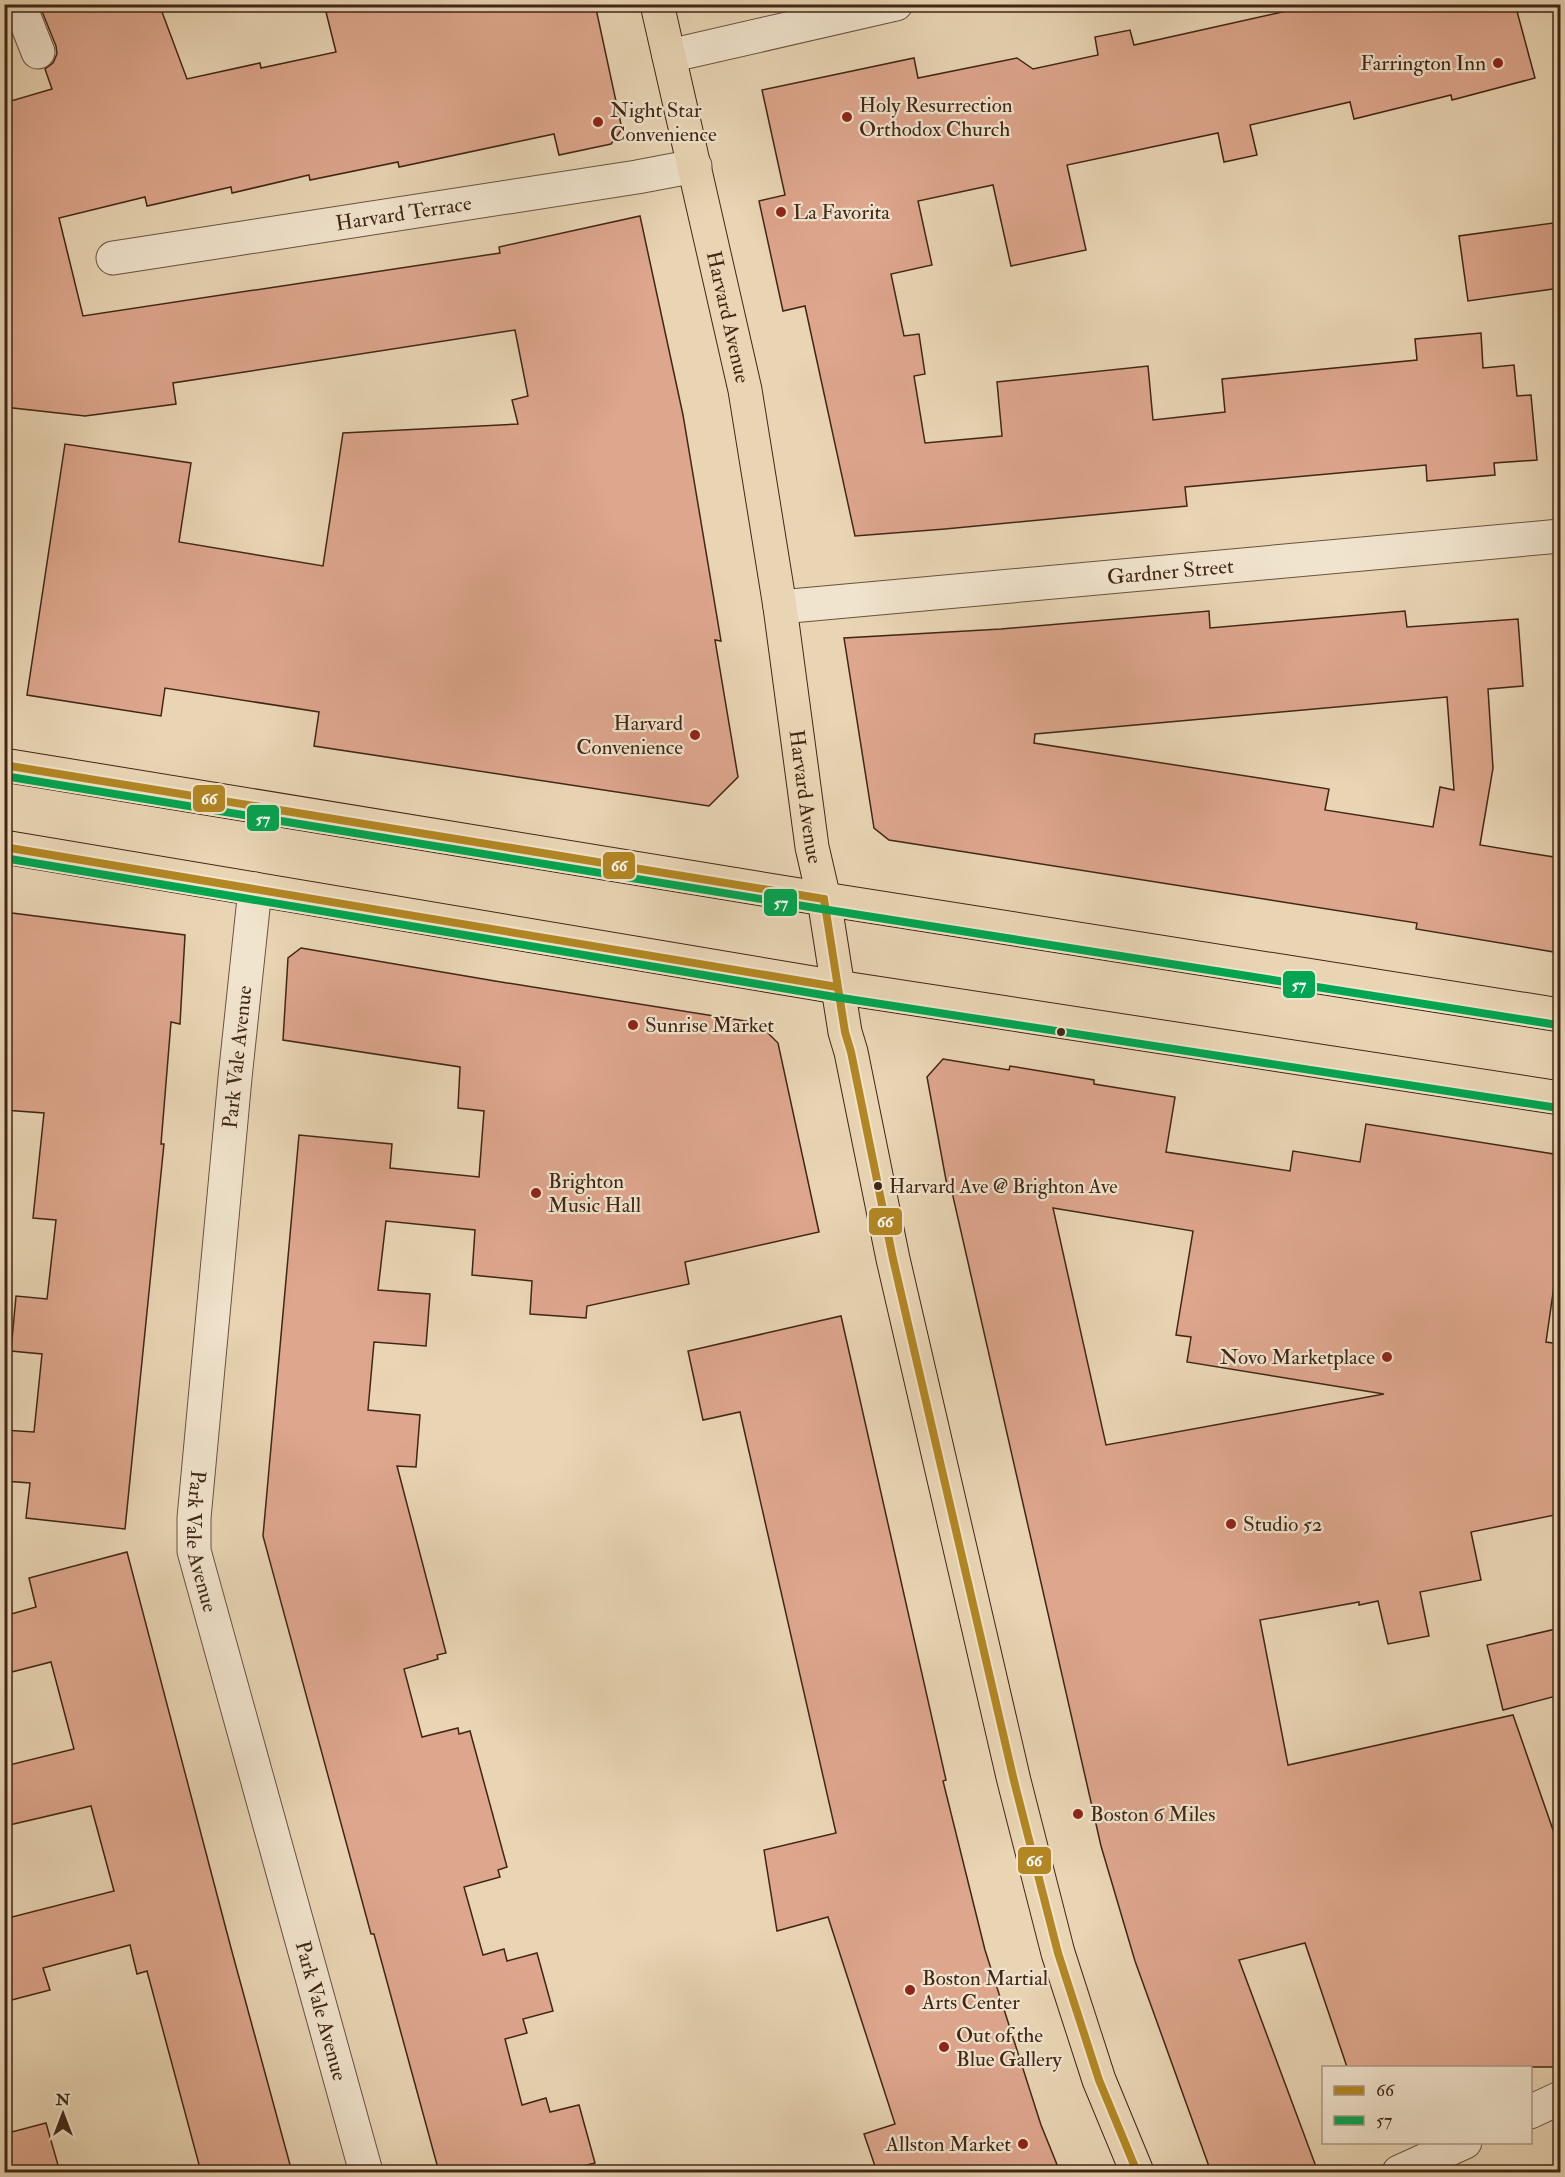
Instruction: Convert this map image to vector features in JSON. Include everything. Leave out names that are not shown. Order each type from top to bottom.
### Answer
[{"type":"main road","name":"Harvard Avenue","points":[[657,4],[745,390],[780,607],[812,847],[824,899],[837,987],[893,1259],[1014,1781],[1058,1953],[1099,2079],[1137,2172]]},
{"type":"main road","points":[[4,765],[824,899],[1560,1015]]},
{"type":"main road","points":[[4,847],[837,987],[1560,1098]]},
{"type":"street","points":[[19,4],[38,52]]},
{"type":"street","points":[[669,56],[896,4]]},
{"type":"street","name":"Harvard Terrace","points":[[113,258],[637,177],[695,166]]},
{"type":"street","name":"Gardner Street","points":[[780,607],[1560,536]]},
{"type":"street","name":"Park Vale Avenue","points":[[255,889],[194,1518],[194,1551],[366,2172]]},
{"type":"street","points":[[1532,2111],[1560,2098]]},
{"type":"street","points":[[1400,2172],[1461,2144]]},
{"type":"building","points":[[39,4],[159,4],[187,79],[260,63],[261,68],[336,52],[324,4],[595,4],[622,129],[611,144],[559,155],[554,134],[399,167],[398,162],[310,180],[309,175],[232,193],[231,187],[147,206],[145,197],[59,218],[83,316],[500,253],[499,247],[640,216],[683,415],[721,641],[715,640],[738,777],[709,806],[314,746],[319,712],[165,688],[161,716],[27,695],[65,444],[191,463],[179,542],[323,566],[343,433],[518,424],[512,400],[528,396],[515,330],[173,383],[176,404],[85,416],[4,407],[4,103],[52,89],[45,69],[53,63],[57,54],[56,46]]},
{"type":"building","points":[[1318,4],[1515,4],[1535,78],[1452,100],[1451,95],[1354,119],[1350,102],[1250,125],[1257,155],[1224,162],[1218,133],[1067,165],[1086,250],[1011,266],[993,185],[918,201],[932,265],[891,274],[904,336],[919,334],[925,374],[914,376],[925,443],[1002,436],[997,382],[1148,366],[1153,420],[1225,412],[1222,379],[1417,360],[1415,339],[1481,333],[1483,368],[1514,365],[1517,396],[1531,395],[1537,460],[1494,463],[1495,475],[1427,481],[1426,465],[1185,487],[1187,506],[855,536],[805,306],[783,311],[759,201],[785,195],[762,90],[914,58],[918,78],[1017,58],[1033,69],[1098,55],[1095,37],[1130,30],[1134,45]]},
{"type":"building","points":[[1553,223],[1560,288],[1468,301],[1459,236]]},
{"type":"building","points":[[1209,611],[1210,628],[1405,611],[1407,627],[1518,619],[1523,686],[1488,689],[1493,768],[1480,845],[1560,858],[1560,953],[1416,929],[1417,923],[889,840],[874,828],[844,638],[1001,629]],"holes":[[[1447,697],[1454,790],[1440,787],[1433,827],[1325,810],[1329,789],[1034,743],[1035,734]]]},
{"type":"building","points":[[4,912],[185,935],[180,1024],[171,1022],[161,1144],[164,1144],[125,1529],[26,1518],[30,1483],[4,1481],[4,1430],[34,1432],[42,1354],[11,1351],[16,1296],[47,1299],[56,1220],[33,1218],[44,1113],[4,1110]]},
{"type":"building","points":[[301,948],[758,1023],[778,1043],[819,1232],[685,1262],[689,1284],[587,1306],[586,1318],[530,1314],[532,1281],[472,1275],[475,1230],[386,1221],[378,1290],[430,1294],[426,1346],[374,1342],[368,1410],[420,1415],[416,1467],[397,1466],[446,1653],[437,1655],[438,1659],[404,1669],[422,1737],[458,1728],[459,1734],[470,1731],[507,1867],[498,1870],[500,1877],[464,1887],[483,1955],[504,1949],[507,1961],[537,1953],[553,2011],[523,2019],[527,2033],[505,2039],[522,2105],[546,2098],[550,2112],[579,2105],[595,2163],[560,2172],[439,2172],[374,1934],[371,1934],[263,1536],[299,1135],[392,1144],[390,1168],[479,1177],[484,1111],[458,1108],[460,1067],[283,1040],[288,958]]},
{"type":"building","points":[[943,1059],[1009,1070],[1010,1066],[1094,1080],[1094,1084],[1175,1097],[1166,1152],[1290,1171],[1293,1151],[1360,1162],[1366,1124],[1560,1155],[1560,1244],[1546,1342],[1560,1344],[1560,1514],[1471,1532],[1481,1580],[1420,1592],[1429,1636],[1388,1644],[1378,1601],[1359,1605],[1359,1602],[1260,1620],[1288,1765],[1513,1715],[1560,1850],[1560,2067],[1347,2066],[1305,1943],[1239,1960],[1318,2172],[1211,2172],[1135,1961],[1101,1846],[952,1192],[948,1191],[927,1077]],"holes":[[[1053,1208],[1193,1231],[1176,1335],[1191,1337],[1187,1362],[1384,1394],[1106,1445]]]},
{"type":"building","points":[[841,1316],[946,1780],[943,1781],[985,1950],[1041,2125],[1060,2172],[877,2172],[864,2134],[895,2124],[828,1917],[777,1931],[764,1850],[836,1833],[740,1412],[703,1420],[688,1351]]},
{"type":"building","points":[[127,1552],[292,2172],[201,2172],[147,1971],[137,1974],[130,1945],[43,1968],[50,1990],[4,2002],[4,1919],[114,1891],[91,1806],[5,1826],[5,1766],[74,1749],[51,1662],[4,1674],[4,1616],[36,1607],[29,1578]]},
{"type":"building","points":[[1560,1628],[1560,1695],[1503,1710],[1487,1645]]},
{"type":"building","points":[[46,2123],[60,2172],[4,2172],[4,2134]]},
{"type":"transit line","name":"66","points":[[4,765],[824,899]]},
{"type":"transit line","name":"57","points":[[4,776],[822,909],[1558,1025]]},
{"type":"transit line","name":"66","points":[[4,847],[837,987]]},
{"type":"transit line","name":"57","points":[[4,858],[835,997],[1558,1108]]},
{"type":"transit line","name":"66","points":[[824,899],[845,1032],[893,1259],[1014,1781],[1058,1953],[1099,2080],[1137,2172]]},
{"type":"place","name":"Farrington Inn","points":[[1498,63]]},
{"type":"place","name":"Holy Resurrection Orthodox Church","points":[[847,117]]},
{"type":"place","name":"Night Star Convenience","points":[[598,122]]},
{"type":"place","name":"La Favorita","points":[[781,212]]},
{"type":"place","name":"Harvard Convenience","points":[[695,735]]},
{"type":"place","name":"Sunrise Market","points":[[633,1025]]},
{"type":"place","name":"Harvard Ave @ Brighton Ave","points":[[878,1186]]},
{"type":"place","name":"Brighton Music Hall","points":[[536,1193]]},
{"type":"place","name":"Novo Marketplace","points":[[1387,1357]]},
{"type":"place","name":"Studio 52","points":[[1231,1524]]},
{"type":"place","name":"Boston 6 Miles","points":[[1078,1814]]},
{"type":"place","name":"Boston Martial Arts Center","points":[[910,1990]]},
{"type":"place","name":"Out of the Blue Gallery","points":[[944,2047]]},
{"type":"place","name":"Allston Market","points":[[1023,2144]]}]
